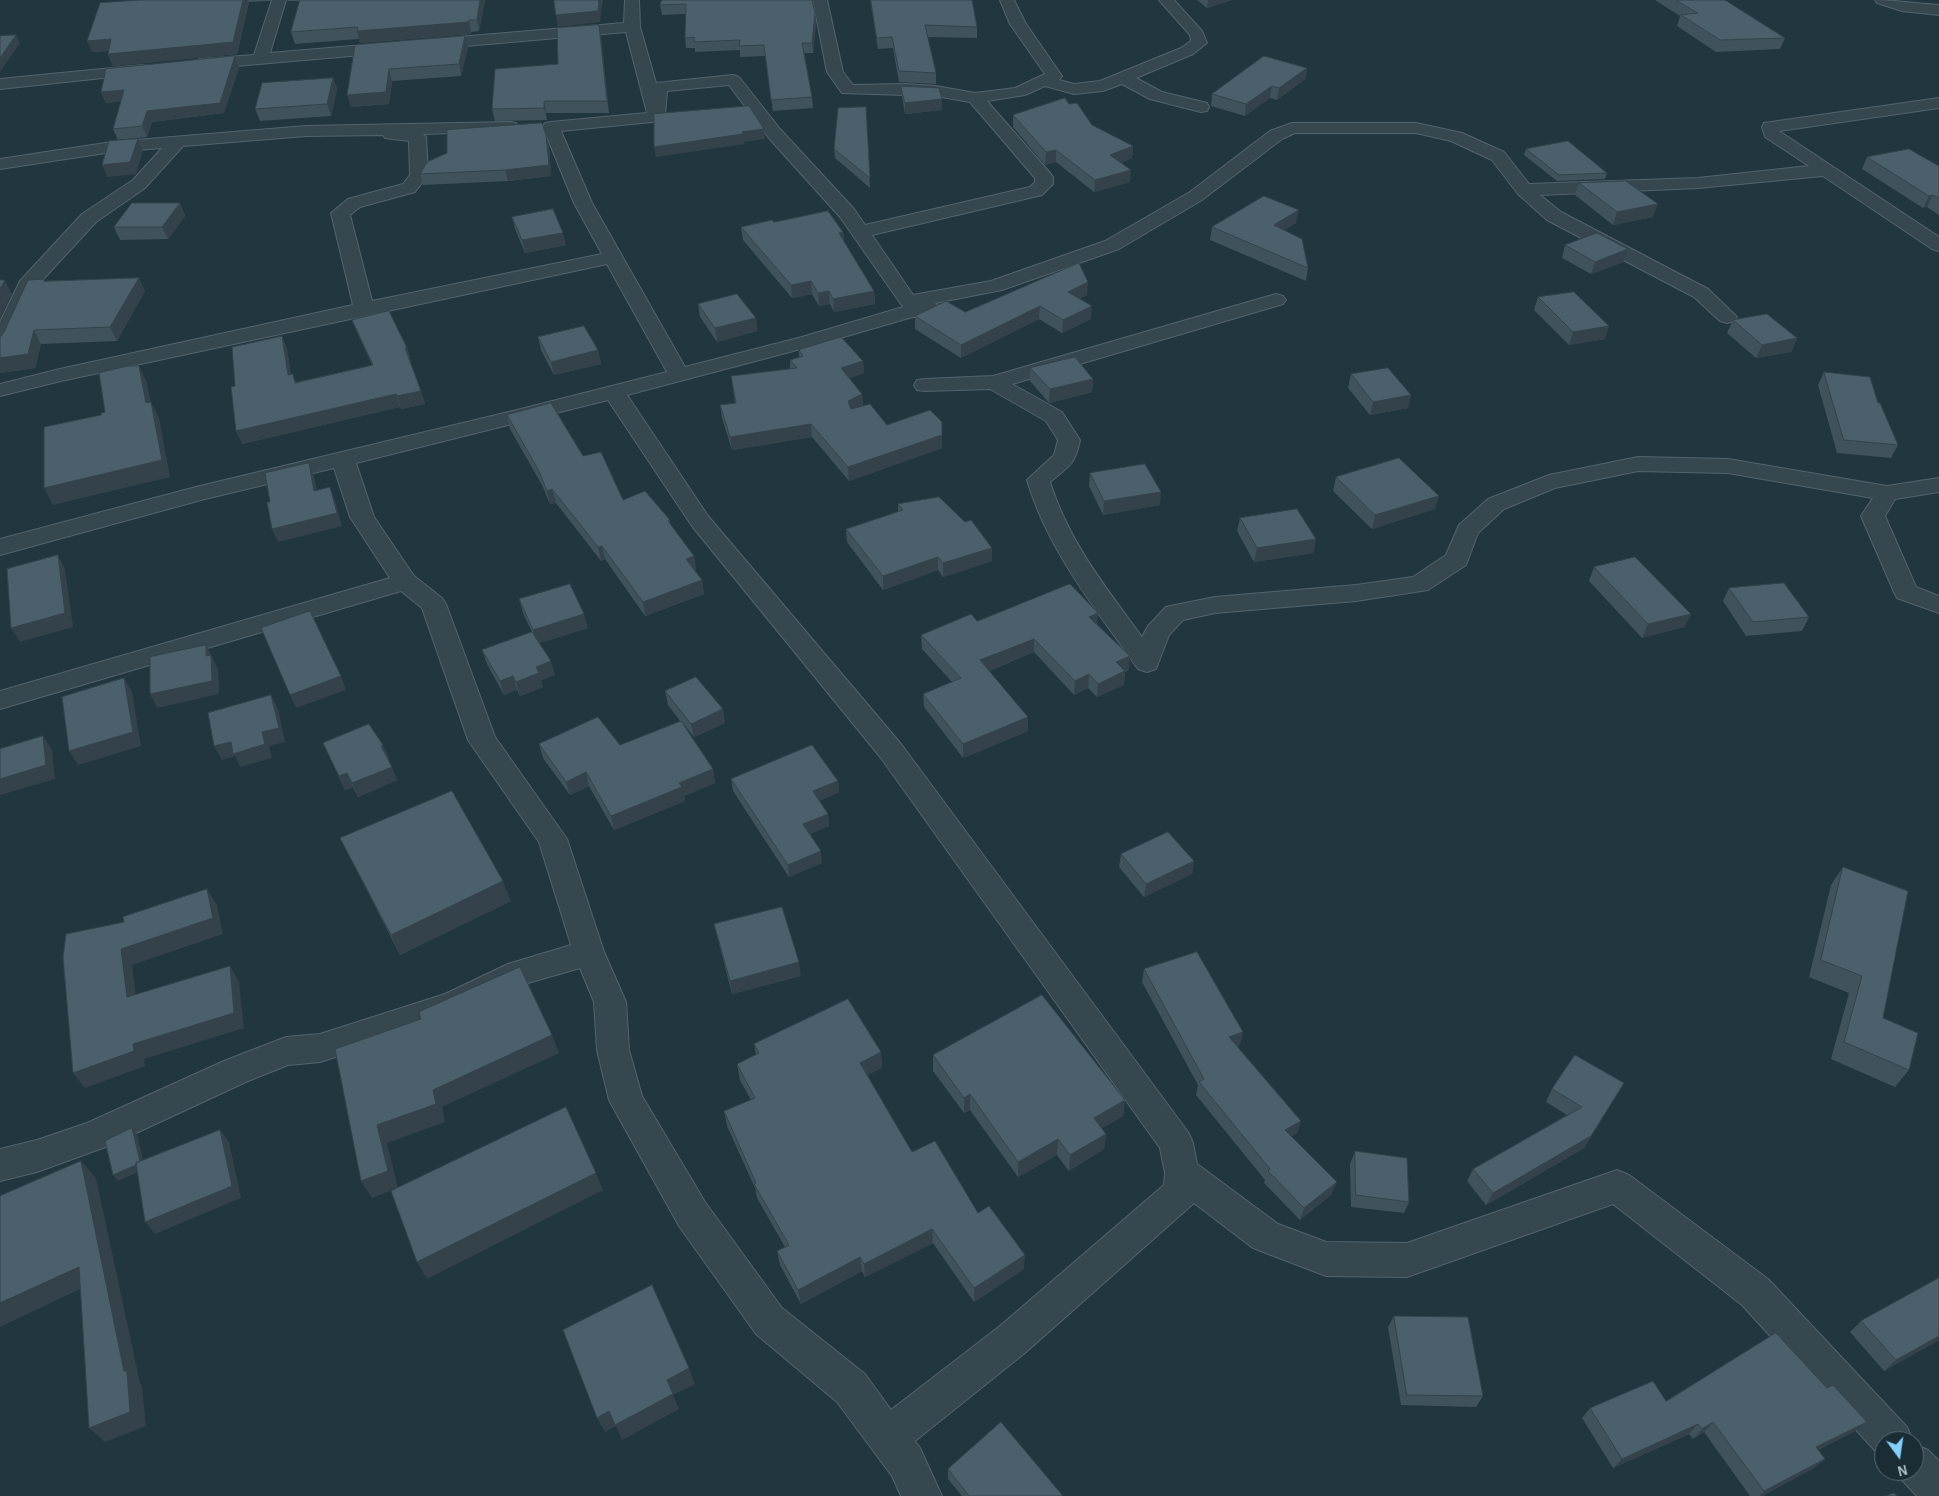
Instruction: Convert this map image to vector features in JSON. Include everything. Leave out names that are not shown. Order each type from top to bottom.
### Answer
[{"type":"street","points":[[261,58],[279,0]]},
{"type":"street","points":[[632,0],[632,27],[656,117]]},
{"type":"street","points":[[820,0],[835,72],[848,90],[905,89],[936,91],[975,98],[1019,92],[1054,76],[1018,24],[1007,0]]},
{"type":"street","points":[[1044,81],[1074,89],[1103,86],[1187,51],[1200,43],[1197,34],[1166,0]]},
{"type":"street","points":[[1882,0],[1902,7],[1939,10]]},
{"type":"street","points":[[184,66],[632,27]]},
{"type":"street","points":[[0,84],[155,68]]},
{"type":"street","points":[[1124,78],[1156,96],[1201,107]]},
{"type":"street","points":[[656,117],[659,87],[732,80],[774,133],[847,212],[908,302],[995,286],[1112,245],[1196,196],[1276,135],[1292,128],[1416,128],[1456,137],[1498,156],[1524,190],[1554,216],[1701,293],[1727,318]]},
{"type":"street","points":[[860,232],[1036,191],[1044,184],[1044,177],[975,98]]},
{"type":"street","points":[[1939,104],[1770,127],[1771,133],[1939,245]]},
{"type":"street","points":[[0,164],[112,147],[306,132],[552,127],[656,117]]},
{"type":"street","points":[[552,127],[583,203],[679,375]]},
{"type":"street","points":[[306,132],[385,133],[417,137],[419,175],[409,188],[354,203],[340,213],[364,309]]},
{"type":"street","points":[[0,344],[27,285],[89,218],[139,184],[178,142]]},
{"type":"street","points":[[1524,190],[1698,183],[1825,170]]},
{"type":"street","points":[[0,390],[60,375],[364,309],[613,257]]},
{"type":"street","points":[[0,547],[196,494],[614,392],[809,341],[906,312],[971,300]]},
{"type":"street","points":[[925,385],[994,382],[1062,364],[1276,300]]},
{"type":"street","points":[[994,382],[1054,417],[1068,440],[1065,458],[1038,480],[1047,509],[1069,553],[1147,663],[1157,632],[1175,613],[1215,605],[1356,593],[1419,584],[1457,559],[1467,530],[1496,504],[1549,482],[1638,464],[1728,466],[1887,493],[1939,485]]},
{"type":"street","points":[[614,392],[700,522],[891,751],[1176,1143],[1182,1173],[1181,1193],[1013,1339],[888,1437]]},
{"type":"street","points":[[343,459],[362,517],[405,582],[433,604],[482,740],[552,839],[589,952],[610,1002],[613,1050],[626,1100],[692,1214],[769,1321],[851,1388],[906,1462],[922,1496]]},
{"type":"street","points":[[1887,493],[1873,516],[1906,592],[1939,605]]},
{"type":"street","points":[[0,700],[405,582]]},
{"type":"street","points":[[0,1165],[37,1156],[96,1135],[236,1071],[286,1051],[320,1048],[454,1005],[519,973],[589,952]]},
{"type":"street","points":[[1182,1173],[1266,1236],[1326,1258],[1407,1260],[1617,1186],[1755,1292],[1884,1431]]},
{"type":"street","points":[[1924,1474],[1939,1490]]},
{"type":"building","points":[[140,0],[243,0],[233,42],[108,54],[111,39],[87,41],[100,3]]},
{"type":"building","points":[[300,0],[480,0],[477,20],[469,20],[468,22],[357,31],[358,27],[291,32]]},
{"type":"building","points":[[554,0],[599,0],[598,11],[556,15]]},
{"type":"building","points":[[662,0],[812,0],[815,13],[812,43],[802,43],[812,97],[771,100],[764,45],[739,46],[740,40],[694,42],[694,37],[685,38],[686,4],[660,5]]},
{"type":"building","points":[[871,0],[972,0],[977,27],[925,25],[936,73],[899,71],[892,37],[877,38]]},
{"type":"building","points":[[1676,0],[1725,0],[1785,38],[1720,40],[1681,15],[1697,13]]},
{"type":"building","points":[[599,25],[607,101],[544,101],[544,108],[492,109],[495,69],[558,64],[557,28]]},
{"type":"building","points":[[16,35],[0,58],[0,36]]},
{"type":"building","points":[[465,36],[459,64],[389,69],[386,92],[347,95],[355,45]]},
{"type":"building","points":[[235,56],[220,103],[147,111],[142,126],[113,129],[124,90],[101,92],[106,69]]},
{"type":"building","points":[[1264,56],[1307,68],[1279,88],[1272,86],[1246,104],[1212,94]]},
{"type":"building","points":[[333,78],[327,104],[255,109],[262,83]]},
{"type":"building","points":[[901,86],[939,88],[942,99],[905,103]]},
{"type":"building","points":[[1065,98],[1069,104],[1077,103],[1092,125],[1133,146],[1110,155],[1131,170],[1095,180],[1056,150],[1046,152],[1013,115]]},
{"type":"building","points":[[749,106],[764,129],[742,132],[743,134],[654,147],[654,114]]},
{"type":"building","points":[[866,107],[870,178],[834,149],[838,108]]},
{"type":"building","points":[[542,123],[546,135],[549,165],[505,170],[420,174],[427,162],[447,153],[447,130]]},
{"type":"building","points":[[138,139],[130,162],[102,165],[109,141]]},
{"type":"building","points":[[1568,141],[1607,173],[1559,175],[1526,149]]},
{"type":"building","points":[[1909,149],[1939,166],[1939,198],[1933,195],[1929,196],[1867,157]]},
{"type":"building","points":[[1626,181],[1658,204],[1617,212],[1579,183]]},
{"type":"building","points":[[1264,196],[1299,210],[1274,225],[1302,239],[1308,268],[1212,227]]},
{"type":"building","points":[[132,203],[180,203],[162,227],[114,227]]},
{"type":"building","points":[[553,209],[563,233],[522,240],[512,217]]},
{"type":"building","points":[[828,211],[843,232],[839,233],[874,291],[833,299],[829,291],[818,293],[811,281],[791,285],[741,227]]},
{"type":"building","points":[[1597,233],[1628,249],[1595,262],[1565,245]]},
{"type":"building","points":[[1079,263],[1088,282],[1068,292],[1092,306],[1063,320],[1040,306],[961,345],[915,316],[946,301],[965,312]]},
{"type":"building","points":[[139,278],[110,327],[34,330],[28,354],[0,358],[0,337],[28,280]]},
{"type":"building","points":[[0,280],[5,280],[0,289]]},
{"type":"building","points":[[1574,292],[1609,326],[1573,332],[1538,297]]},
{"type":"building","points":[[737,294],[756,318],[715,328],[698,304]]},
{"type":"building","points":[[389,311],[407,348],[405,348],[421,391],[397,396],[396,394],[236,431],[231,387],[235,386],[232,347],[282,336],[288,375],[293,374],[295,383],[373,365],[352,320]]},
{"type":"building","points":[[1767,314],[1797,338],[1762,345],[1733,320]]},
{"type":"building","points":[[584,326],[598,350],[551,362],[538,337]]},
{"type":"building","points":[[841,337],[863,361],[841,368],[862,394],[848,401],[851,409],[870,404],[887,425],[930,410],[942,422],[942,435],[848,467],[811,424],[730,437],[720,405],[736,403],[731,376],[797,368],[790,360],[803,356],[799,350]]},
{"type":"building","points":[[1075,357],[1093,379],[1050,389],[1030,368]]},
{"type":"building","points":[[128,366],[139,366],[146,403],[151,402],[162,460],[44,488],[44,427],[101,415],[101,413],[105,412],[99,373]]},
{"type":"building","points":[[1388,368],[1411,395],[1373,402],[1351,374]]},
{"type":"building","points":[[1824,372],[1870,377],[1878,403],[1880,403],[1898,445],[1844,440]]},
{"type":"building","points":[[551,403],[583,456],[601,452],[623,500],[645,491],[670,520],[668,521],[694,556],[686,559],[702,580],[643,602],[602,546],[598,547],[552,489],[547,491],[539,471],[507,415]]},
{"type":"building","points":[[1399,458],[1439,496],[1375,515],[1336,477]]},
{"type":"building","points":[[309,463],[314,491],[330,487],[337,513],[272,529],[267,502],[270,502],[265,473]]},
{"type":"building","points":[[1145,464],[1161,492],[1104,501],[1090,473]]},
{"type":"building","points":[[939,497],[965,522],[971,520],[992,548],[943,563],[938,557],[883,576],[846,529],[903,510],[898,504]]},
{"type":"building","points":[[1297,509],[1316,539],[1257,548],[1240,518]]},
{"type":"building","points":[[58,555],[65,613],[11,628],[7,569]]},
{"type":"building","points":[[1635,557],[1691,614],[1648,624],[1594,567]]},
{"type":"building","points":[[1784,583],[1809,617],[1753,622],[1729,588]]},
{"type":"building","points":[[570,584],[584,614],[533,630],[519,599]]},
{"type":"building","points":[[1070,584],[1098,613],[1089,617],[1130,656],[1116,662],[1125,671],[1098,684],[1089,674],[1075,681],[1034,639],[980,660],[1028,717],[963,744],[923,694],[961,678],[921,635],[971,614],[977,621]]},
{"type":"building","points":[[310,611],[341,676],[290,695],[261,628]]},
{"type":"building","points":[[532,632],[551,661],[536,667],[539,673],[516,682],[513,676],[500,681],[482,650]]},
{"type":"building","points":[[206,645],[206,656],[211,655],[212,681],[150,694],[150,657]]},
{"type":"building","points":[[696,677],[723,709],[691,724],[665,691]]},
{"type":"building","points":[[124,678],[133,732],[69,751],[62,697]]},
{"type":"building","points":[[271,695],[279,728],[262,732],[265,744],[233,754],[231,742],[214,746],[208,713]]},
{"type":"building","points":[[598,717],[620,745],[681,721],[713,769],[679,783],[682,787],[611,816],[586,772],[566,782],[539,744]]},
{"type":"building","points":[[369,724],[383,745],[381,746],[392,767],[352,783],[347,773],[339,776],[323,743]]},
{"type":"building","points":[[43,736],[46,765],[0,779],[0,749]]},
{"type":"building","points":[[812,745],[838,781],[813,791],[828,814],[803,824],[821,851],[788,865],[731,779]]},
{"type":"building","points":[[452,791],[503,881],[391,935],[340,838]]},
{"type":"building","points":[[1168,832],[1194,861],[1146,884],[1121,854]]},
{"type":"building","points":[[1843,867],[1908,891],[1883,1018],[1918,1033],[1909,1070],[1844,1042],[1862,976],[1821,960]]},
{"type":"building","points":[[207,889],[213,918],[121,949],[127,997],[230,966],[234,1013],[133,1044],[134,1051],[73,1073],[63,957],[66,934],[124,922],[123,917]]},
{"type":"building","points":[[782,907],[799,962],[730,981],[714,924]]},
{"type":"building","points":[[1197,952],[1243,1032],[1229,1037],[1301,1121],[1285,1130],[1337,1182],[1304,1208],[1268,1171],[1270,1169],[1199,1082],[1204,1079],[1144,969]]},
{"type":"building","points":[[520,967],[552,1035],[433,1090],[436,1104],[377,1125],[388,1171],[361,1181],[335,1049],[421,1019],[419,1012]]},
{"type":"building","points":[[1042,995],[1125,1100],[1094,1118],[1106,1134],[1070,1155],[1058,1139],[1018,1162],[970,1094],[964,1098],[933,1055]]},
{"type":"building","points":[[848,999],[881,1052],[860,1063],[912,1152],[935,1141],[978,1213],[989,1206],[1025,1255],[974,1288],[932,1229],[864,1264],[860,1257],[798,1290],[777,1251],[789,1245],[754,1184],[756,1183],[724,1111],[755,1098],[737,1064],[759,1053],[754,1044]]},
{"type":"building","points":[[1575,1055],[1624,1083],[1591,1136],[1493,1193],[1473,1169],[1582,1107],[1552,1089]]},
{"type":"building","points":[[566,1107],[596,1173],[417,1262],[391,1191]]},
{"type":"building","points":[[132,1128],[140,1161],[136,1165],[113,1175],[105,1141]]},
{"type":"building","points":[[220,1130],[232,1186],[145,1222],[136,1163]]},
{"type":"building","points":[[1355,1151],[1407,1158],[1409,1202],[1356,1195]]},
{"type":"building","points":[[81,1161],[124,1371],[127,1371],[130,1412],[89,1428],[79,1267],[0,1303],[0,1196]]},
{"type":"building","points":[[1939,1278],[1939,1336],[1896,1360],[1861,1321]]},
{"type":"building","points":[[652,1285],[689,1368],[667,1380],[673,1394],[615,1425],[609,1411],[597,1418],[563,1330]]},
{"type":"building","points":[[1394,1316],[1468,1317],[1483,1396],[1407,1395]]},
{"type":"building","points":[[1776,1333],[1827,1388],[1833,1385],[1867,1422],[1816,1447],[1825,1459],[1764,1491],[1713,1422],[1702,1429],[1698,1424],[1622,1459],[1590,1408],[1653,1381],[1666,1401]]},
{"type":"building","points":[[1001,1422],[1063,1496],[969,1496],[948,1469]]},
{"type":"building","points":[[1894,1493],[1897,1496],[1886,1496]]}]
